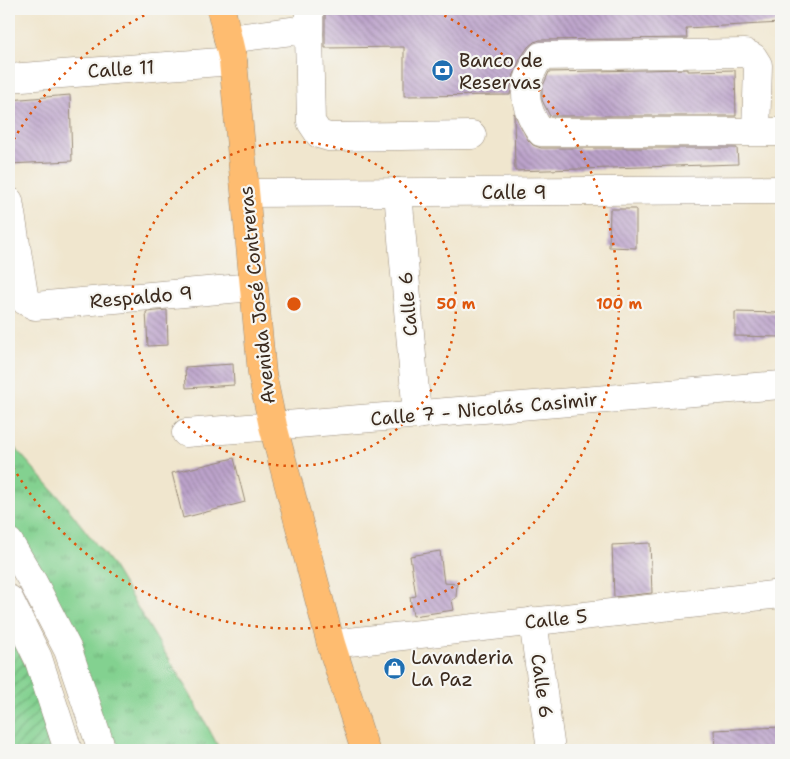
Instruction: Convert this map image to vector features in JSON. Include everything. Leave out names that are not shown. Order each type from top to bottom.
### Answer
[{"type":"main road","name":"Avenida José Contreras","points":[[221,9],[230,50],[246,193],[262,374],[273,426],[331,644],[365,750]]},
{"type":"street","name":"Calle 11","points":[[9,78],[230,50],[292,31],[309,22]]},
{"type":"street","points":[[309,22],[311,122],[319,134],[329,137],[472,134]]},
{"type":"street","points":[[745,54],[753,57],[758,65],[769,132],[541,132],[531,118],[526,102],[526,85],[531,69],[541,56],[745,54]]},
{"type":"street","name":"Calle 9","points":[[246,193],[781,190]]},
{"type":"street","name":"Calle 6","points":[[398,192],[417,415]]},
{"type":"street","name":"Respaldo 9","points":[[9,201],[25,301],[35,306],[253,287]]},
{"type":"street","name":"Calle 7 - Nicolás Casimir","points":[[186,433],[781,385]]},
{"type":"street","points":[[9,542],[33,582],[68,650],[102,750]]},
{"type":"street","name":"Calle 5","points":[[331,644],[781,594]]},
{"type":"street","points":[[9,599],[38,658],[68,750]]},
{"type":"street","name":"Calle 6","points":[[533,621],[551,750]]},
{"type":"green space","points":[[9,441],[59,497],[110,562],[194,701],[220,750],[112,750],[66,625],[9,525]]},
{"type":"green space","points":[[9,631],[36,687],[50,750],[9,750]]},
{"type":"building","points":[[325,9],[781,9],[781,23],[686,28],[687,38],[540,40],[528,47],[520,59],[512,80],[510,95],[404,96],[404,47],[325,48]]},
{"type":"building","points":[[688,69],[688,71],[735,70],[736,116],[550,116],[542,100],[542,88],[549,72]]},
{"type":"building","points":[[70,95],[72,161],[9,164],[9,100]]},
{"type":"building","points":[[514,113],[528,140],[533,145],[541,148],[737,148],[738,164],[515,171]]},
{"type":"building","points":[[610,209],[636,209],[636,248],[609,247]]},
{"type":"building","points":[[167,310],[168,345],[148,346],[146,312]]},
{"type":"building","points":[[735,312],[781,313],[781,337],[735,336]]},
{"type":"building","points":[[233,364],[234,385],[186,388],[185,367]]},
{"type":"building","points":[[234,458],[245,502],[183,518],[172,473]]},
{"type":"building","points":[[650,543],[652,593],[614,597],[612,545]]},
{"type":"building","points":[[440,551],[444,583],[457,584],[456,598],[452,600],[454,610],[413,616],[410,597],[416,596],[410,556]]},
{"type":"building","points":[[781,727],[781,750],[715,750],[714,730]]},
{"type":"place","name":"Banco de Reservas","points":[[443,71]]},
{"type":"place","name":"Lavanderia La Paz","points":[[395,668]]}]
